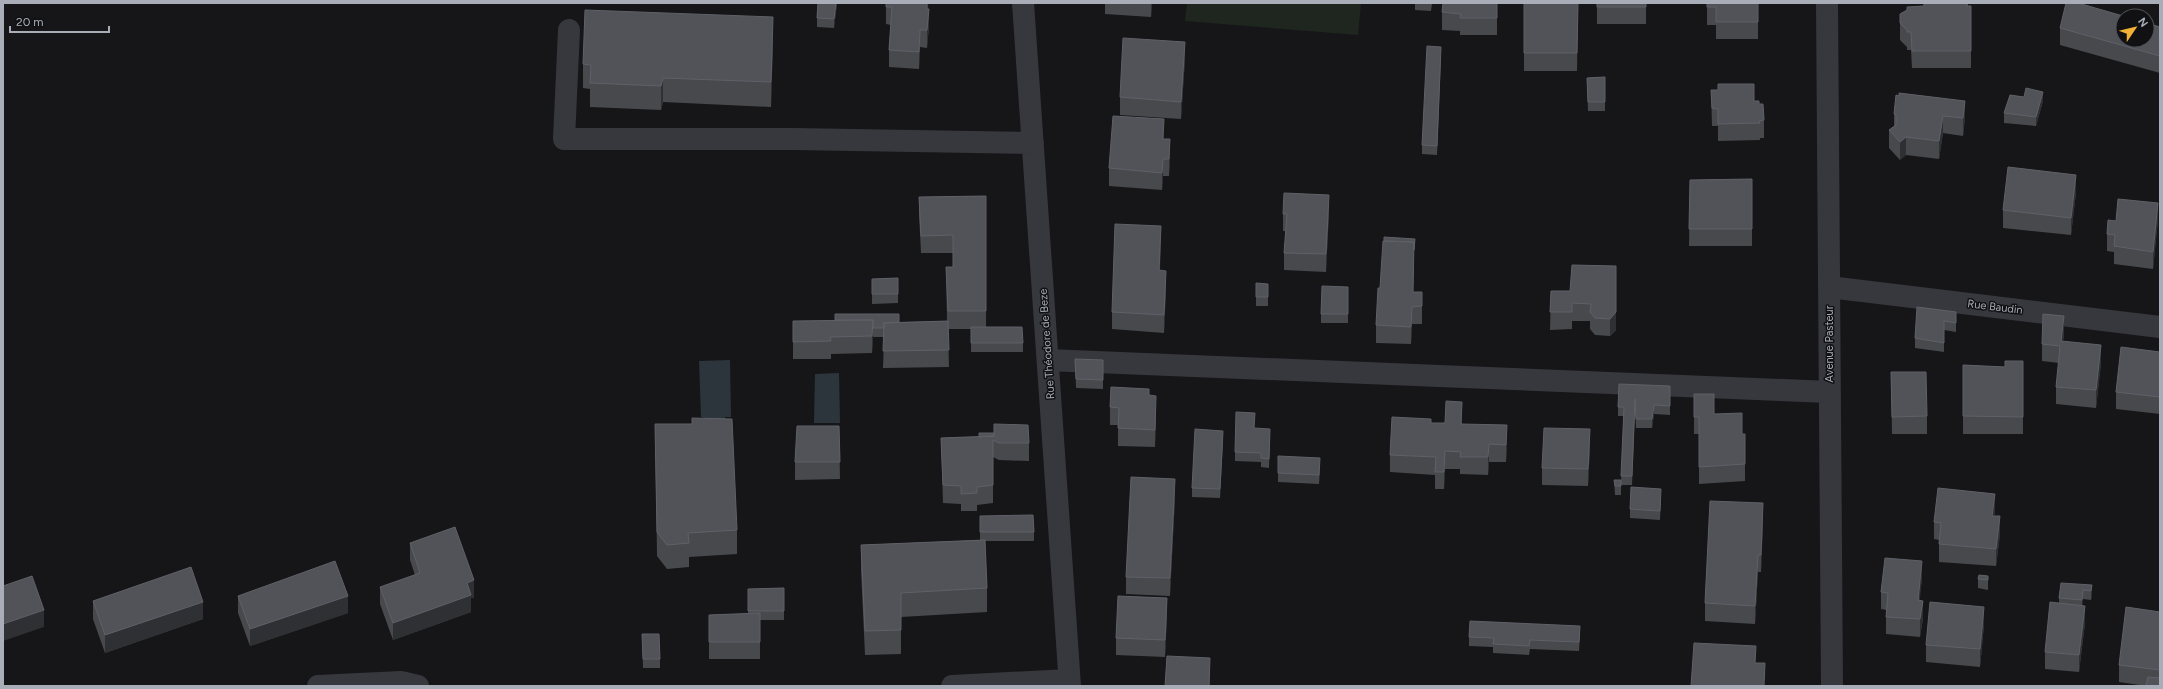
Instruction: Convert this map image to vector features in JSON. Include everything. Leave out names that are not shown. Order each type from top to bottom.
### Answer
[{"type":"street","name":"Rue Théodore de Beze","points":[[1024,3],[1070,683]]},
{"type":"street","name":"Avenue Pasteur","points":[[1827,3],[1832,686]]},
{"type":"street","points":[[569,30],[564,139],[794,139],[1033,143]]},
{"type":"street","name":"Rue Baudin","points":[[1829,287],[2160,326]]},
{"type":"street","points":[[1048,360],[1296,368],[1594,384],[1830,392]]},
{"type":"street","points":[[318,686],[401,682],[418,686]]},
{"type":"street","points":[[952,686],[1070,683]]},
{"type":"shaded area","points":[[1187,3],[1361,3],[1358,35],[1185,21]]},
{"type":"shaded area","points":[[730,360],[731,417],[725,417],[725,419],[707,420],[701,417],[699,361]]},
{"type":"shaded area","points":[[839,373],[840,423],[814,423],[815,374]]},
{"type":"building","points":[[818,3],[836,3],[834,19],[817,18]]},
{"type":"building","points":[[886,3],[927,3],[927,9],[929,9],[927,30],[920,30],[919,52],[889,50],[892,7],[886,7]]},
{"type":"building","points":[[1443,3],[1497,3],[1497,18],[1460,18],[1461,14],[1442,12]]},
{"type":"building","points":[[1524,3],[1578,3],[1577,53],[1524,53]]},
{"type":"building","points":[[1597,3],[1646,3],[1646,7],[1597,7]]},
{"type":"building","points":[[1707,3],[1758,3],[1758,22],[1716,22],[1716,7],[1707,7]]},
{"type":"building","points":[[1924,3],[1967,3],[1967,6],[1971,6],[1971,51],[1912,51],[1911,32],[1907,32],[1907,30],[1900,23],[1900,14],[1907,10],[1907,7],[1924,6]]},
{"type":"building","points":[[2066,3],[2078,3],[2115,14],[2115,43],[2060,28]]},
{"type":"building","points":[[585,10],[773,17],[771,82],[663,78],[661,86],[590,83],[591,65],[583,64]]},
{"type":"building","points":[[2155,25],[2160,27],[2160,56],[2131,48],[2155,48]]},
{"type":"building","points":[[1123,38],[1185,42],[1181,102],[1120,97]]},
{"type":"building","points":[[1427,46],[1441,47],[1437,146],[1422,145]]},
{"type":"building","points":[[1605,77],[1605,102],[1588,102],[1587,78]]},
{"type":"building","points":[[1718,84],[1754,84],[1754,101],[1759,101],[1759,104],[1763,104],[1764,120],[1759,121],[1760,123],[1718,124],[1718,109],[1712,108],[1711,90],[1718,90]]},
{"type":"building","points":[[2026,88],[2043,92],[2036,117],[2004,113],[2010,95],[2024,97]]},
{"type":"building","points":[[1899,93],[1965,101],[1963,118],[1943,116],[1939,141],[1906,137],[1900,142],[1889,130],[1896,125],[1896,115],[1894,114],[1896,95],[1899,96]]},
{"type":"building","points":[[1113,116],[1164,119],[1163,139],[1170,139],[1169,159],[1163,159],[1162,173],[1109,168]]},
{"type":"building","points":[[2008,167],[2076,175],[2071,218],[2003,210]]},
{"type":"building","points":[[1752,179],[1752,229],[1689,229],[1690,180]]},
{"type":"building","points":[[1284,193],[1329,195],[1326,254],[1284,253],[1287,214],[1283,214]]},
{"type":"building","points":[[986,196],[986,311],[948,311],[946,267],[953,267],[953,235],[921,236],[919,197]]},
{"type":"building","points":[[2118,199],[2158,203],[2153,252],[2114,246],[2115,235],[2107,234],[2108,220],[2116,221]]},
{"type":"building","points":[[1115,224],[1161,226],[1159,270],[1166,271],[1164,315],[1112,312]]},
{"type":"building","points":[[1384,237],[1415,239],[1414,250],[1414,242],[1384,241]]},
{"type":"building","points":[[1383,241],[1414,242],[1413,292],[1422,292],[1422,306],[1412,307],[1411,327],[1376,325]]},
{"type":"building","points":[[1572,265],[1616,266],[1616,312],[1610,319],[1595,318],[1590,312],[1591,304],[1572,303],[1572,312],[1550,312],[1551,291],[1570,291]]},
{"type":"building","points":[[898,278],[898,294],[872,294],[872,279]]},
{"type":"building","points":[[1256,283],[1268,284],[1268,297],[1256,297]]},
{"type":"building","points":[[1322,286],[1348,287],[1348,314],[1321,314]]},
{"type":"building","points":[[1917,307],[1956,312],[1956,323],[1944,321],[1944,343],[1915,338]]},
{"type":"building","points":[[835,314],[899,314],[899,322],[884,323],[884,328],[873,328],[873,320],[835,320]]},
{"type":"building","points":[[2043,314],[2064,316],[2061,341],[2101,345],[2096,390],[2056,387],[2060,346],[2042,344]]},
{"type":"building","points":[[873,320],[872,336],[830,337],[831,341],[793,342],[793,321]]},
{"type":"building","points":[[948,321],[949,350],[883,351],[884,323]]},
{"type":"building","points":[[971,327],[1022,327],[1023,343],[971,343]]},
{"type":"building","points":[[2121,347],[2160,352],[2160,397],[2116,392]]},
{"type":"building","points":[[1075,359],[1103,360],[1103,380],[1076,379]]},
{"type":"building","points":[[2005,361],[2023,361],[2023,417],[1963,416],[1963,365],[2005,367]]},
{"type":"building","points":[[1891,372],[1926,372],[1927,416],[1892,417]]},
{"type":"building","points":[[1619,384],[1670,386],[1670,406],[1654,405],[1652,419],[1636,419],[1635,399],[1632,476],[1621,476],[1624,407],[1618,407]]},
{"type":"building","points":[[1111,387],[1149,389],[1149,395],[1156,396],[1155,430],[1118,428],[1119,408],[1110,407]]},
{"type":"building","points":[[1694,394],[1714,394],[1714,414],[1742,413],[1742,434],[1745,434],[1745,464],[1699,467],[1699,417],[1694,417]]},
{"type":"building","points":[[1446,401],[1462,402],[1461,424],[1507,425],[1506,445],[1489,444],[1488,457],[1460,457],[1461,452],[1445,451],[1444,472],[1435,472],[1436,457],[1390,455],[1392,417],[1431,419],[1431,423],[1445,423]]},
{"type":"building","points":[[1236,412],[1255,413],[1254,428],[1270,429],[1269,459],[1261,458],[1261,453],[1235,452]]},
{"type":"building","points":[[692,418],[732,419],[737,530],[688,533],[689,543],[667,545],[657,532],[655,424],[692,424]]},
{"type":"building","points":[[994,424],[1028,425],[1029,443],[999,443],[993,440],[993,485],[977,487],[977,493],[961,494],[961,486],[943,485],[941,438],[994,436]]},
{"type":"building","points":[[797,426],[839,426],[840,462],[795,462]]},
{"type":"building","points":[[1544,428],[1590,429],[1588,469],[1542,468]]},
{"type":"building","points":[[1195,429],[1223,431],[1220,489],[1192,488]]},
{"type":"building","points":[[979,433],[994,433],[994,436],[979,437]]},
{"type":"building","points":[[1278,456],[1320,458],[1319,475],[1278,473]]},
{"type":"building","points":[[1131,477],[1175,479],[1170,578],[1126,577]]},
{"type":"building","points":[[1614,480],[1621,480],[1621,486],[1615,486]]},
{"type":"building","points":[[1631,487],[1661,489],[1660,511],[1630,509]]},
{"type":"building","points":[[1938,488],[1995,494],[1992,516],[2000,516],[1996,549],[1939,544],[1941,523],[1934,522]]},
{"type":"building","points":[[1710,501],[1763,503],[1761,555],[1758,555],[1755,606],[1705,603]]},
{"type":"building","points":[[1033,515],[1034,532],[980,532],[980,516]]},
{"type":"building","points":[[455,527],[474,580],[467,583],[471,595],[393,623],[380,587],[420,573],[410,543]]},
{"type":"building","points":[[985,540],[987,588],[901,593],[901,630],[865,631],[861,545]]},
{"type":"building","points":[[1885,558],[1922,561],[1918,600],[1923,601],[1920,619],[1886,617],[1888,593],[1881,592]]},
{"type":"building","points":[[335,561],[348,596],[250,629],[238,596]]},
{"type":"building","points":[[191,567],[203,602],[105,635],[93,601]]},
{"type":"building","points":[[1979,575],[1988,576],[1988,580],[1978,579]]},
{"type":"building","points":[[32,576],[44,610],[3,624],[3,586]]},
{"type":"building","points":[[2061,583],[2092,585],[2091,591],[2083,590],[2082,600],[2059,598]]},
{"type":"building","points":[[784,588],[784,611],[748,611],[748,589]]},
{"type":"building","points":[[1118,596],[1167,598],[1165,640],[1116,638]]},
{"type":"building","points":[[1930,602],[1984,607],[1980,649],[1926,645]]},
{"type":"building","points":[[2050,602],[2085,606],[2079,655],[2045,652]]},
{"type":"building","points":[[2126,607],[2160,612],[2160,670],[2119,665]]},
{"type":"building","points":[[760,613],[760,642],[709,642],[709,615]]},
{"type":"building","points":[[1470,621],[1580,626],[1579,642],[1530,640],[1529,646],[1493,644],[1494,638],[1469,637]]},
{"type":"building","points":[[642,634],[659,634],[660,659],[643,659]]},
{"type":"building","points":[[1694,643],[1756,646],[1755,663],[1765,663],[1764,686],[1691,686]]},
{"type":"building","points":[[1167,656],[1210,658],[1209,686],[1165,686]]},
{"type":"building","points":[[2148,677],[2160,678],[2160,686],[2147,686]]}]
